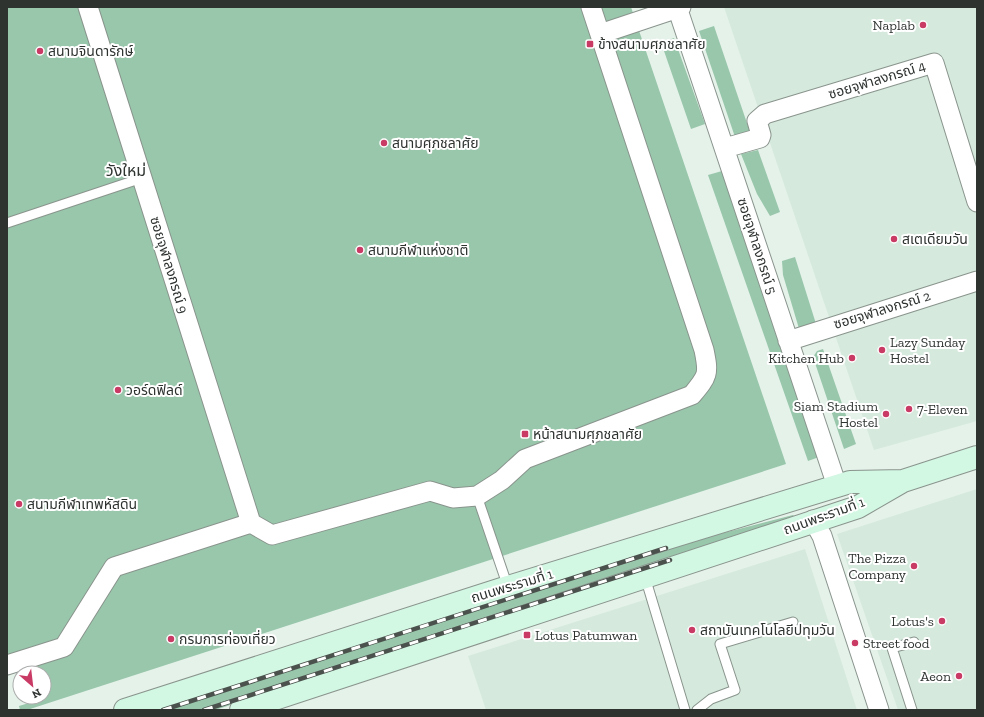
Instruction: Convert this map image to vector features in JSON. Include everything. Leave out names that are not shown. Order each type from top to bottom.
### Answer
[{"type":"main road","name":"ถนนพระรามที่ 1","points":[[241,710],[858,506],[903,481],[977,456]]},
{"type":"main road","name":"ถนนพระรามที่ 1","points":[[125,710],[508,587],[850,482],[903,481]]},
{"type":"main road","points":[[797,498],[809,522]]},
{"type":"street","name":"ซอยจุฬาลงกรณ์ 9","points":[[88,7],[251,523]]},
{"type":"street","points":[[7,665],[64,646],[114,567],[251,523],[272,535],[430,491],[453,498],[477,496],[502,480],[525,458],[692,395],[702,382],[708,369],[704,350],[591,7]]},
{"type":"street","points":[[600,34],[678,7]]},
{"type":"street","name":"ซอยจุฬาลงกรณ์ 5","points":[[678,7],[837,486]]},
{"type":"street","name":"ซอยจุฬาลงกรณ์ 4","points":[[725,148],[760,138],[761,135],[757,120],[765,114],[934,63],[972,169]]},
{"type":"street","points":[[972,169],[977,202]]},
{"type":"street","name":"ซอยจุฬาลงกรณ์ 2","points":[[788,341],[977,281]]},
{"type":"street","points":[[809,522],[822,536],[879,710]]},
{"type":"lane","points":[[7,224],[142,178]]},
{"type":"lane","points":[[477,496],[508,587]]},
{"type":"lane","points":[[645,577],[685,710]]},
{"type":"lane","points":[[697,710],[711,699],[735,690],[720,644],[793,622]]},
{"type":"lane","points":[[912,710],[892,648],[914,642]]},
{"type":"shaded area","name":"สเตเดียมวัน","points":[[724,7],[977,7],[977,421],[874,450]]},
{"type":"shaded area","points":[[977,489],[977,710],[898,710],[837,534]]},
{"type":"shaded area","name":"สถาบันเทคโนโลยีปทุมวัน","points":[[805,549],[857,710],[486,710],[468,656]]},
{"type":"green space","name":"สนามกีฬาแห่งชาติ","points":[[7,7],[631,7],[786,464],[52,702],[52,665],[34,665],[33,662],[23,665],[12,665],[12,668],[7,670]]},
{"type":"green space","points":[[714,26],[750,132],[735,137],[699,31]]},
{"type":"green space","points":[[674,38],[705,124],[691,129],[664,51],[666,41]]},
{"type":"green space","points":[[758,150],[780,212],[770,216],[757,194],[741,154]]},
{"type":"green space","points":[[722,171],[822,456],[808,461],[708,175]]},
{"type":"green space","points":[[795,257],[817,327],[800,332],[783,275],[782,261]]},
{"type":"green space","points":[[823,349],[856,444],[844,449],[813,357],[817,351]]},
{"type":"green space","points":[[793,515],[795,517],[601,585],[215,710],[145,710],[708,537]]},
{"type":"green space","name":"สนามกีฬาแห่งชาติ","points":[[42,705],[27,710],[20,710],[19,706]]},
{"type":"railway","points":[[163,710],[666,548]]},
{"type":"railway","points":[[204,710],[670,560]]},
{"type":"place","name":"Naplab","points":[[923,25]]},
{"type":"place","name":"ข้างสนามศุภชลาศัย","points":[[590,44]]},
{"type":"place","name":"สนามจินดารักษ์","points":[[40,51]]},
{"type":"place","name":"สนามศุภชลาศัย","points":[[384,143]]},
{"type":"place","name":"สเตเดียมวัน","points":[[894,239]]},
{"type":"place","name":"สนามกีฬาแห่งชาติ","points":[[360,250]]},
{"type":"place","name":"Lazy Sunday Hostel","points":[[882,350]]},
{"type":"place","name":"Kitchen Hub","points":[[852,358]]},
{"type":"place","name":"วอร์ดฟิลด์","points":[[118,390]]},
{"type":"place","name":"7-Eleven","points":[[909,409]]},
{"type":"place","name":"Siam Stadium Hostel","points":[[886,414]]},
{"type":"place","name":"หน้าสนามศุภชลาศัย","points":[[525,434]]},
{"type":"place","name":"สนามกีฬาเทพหัสดิน","points":[[19,504]]},
{"type":"place","name":"The Pizza Company","points":[[914,566]]},
{"type":"place","name":"Lotus's","points":[[942,621]]},
{"type":"place","name":"สถาบันเทคโนโลยีปทุมวัน","points":[[692,630]]},
{"type":"place","name":"Lotus Patumwan","points":[[527,635]]},
{"type":"place","name":"กรมการท่องเที่ยว","points":[[171,639]]},
{"type":"place","name":"Street food","points":[[855,643]]},
{"type":"place","name":"Aeon","points":[[959,676]]},
{"type":"district","name":"วังใหม่","points":[[126,170]]}]
